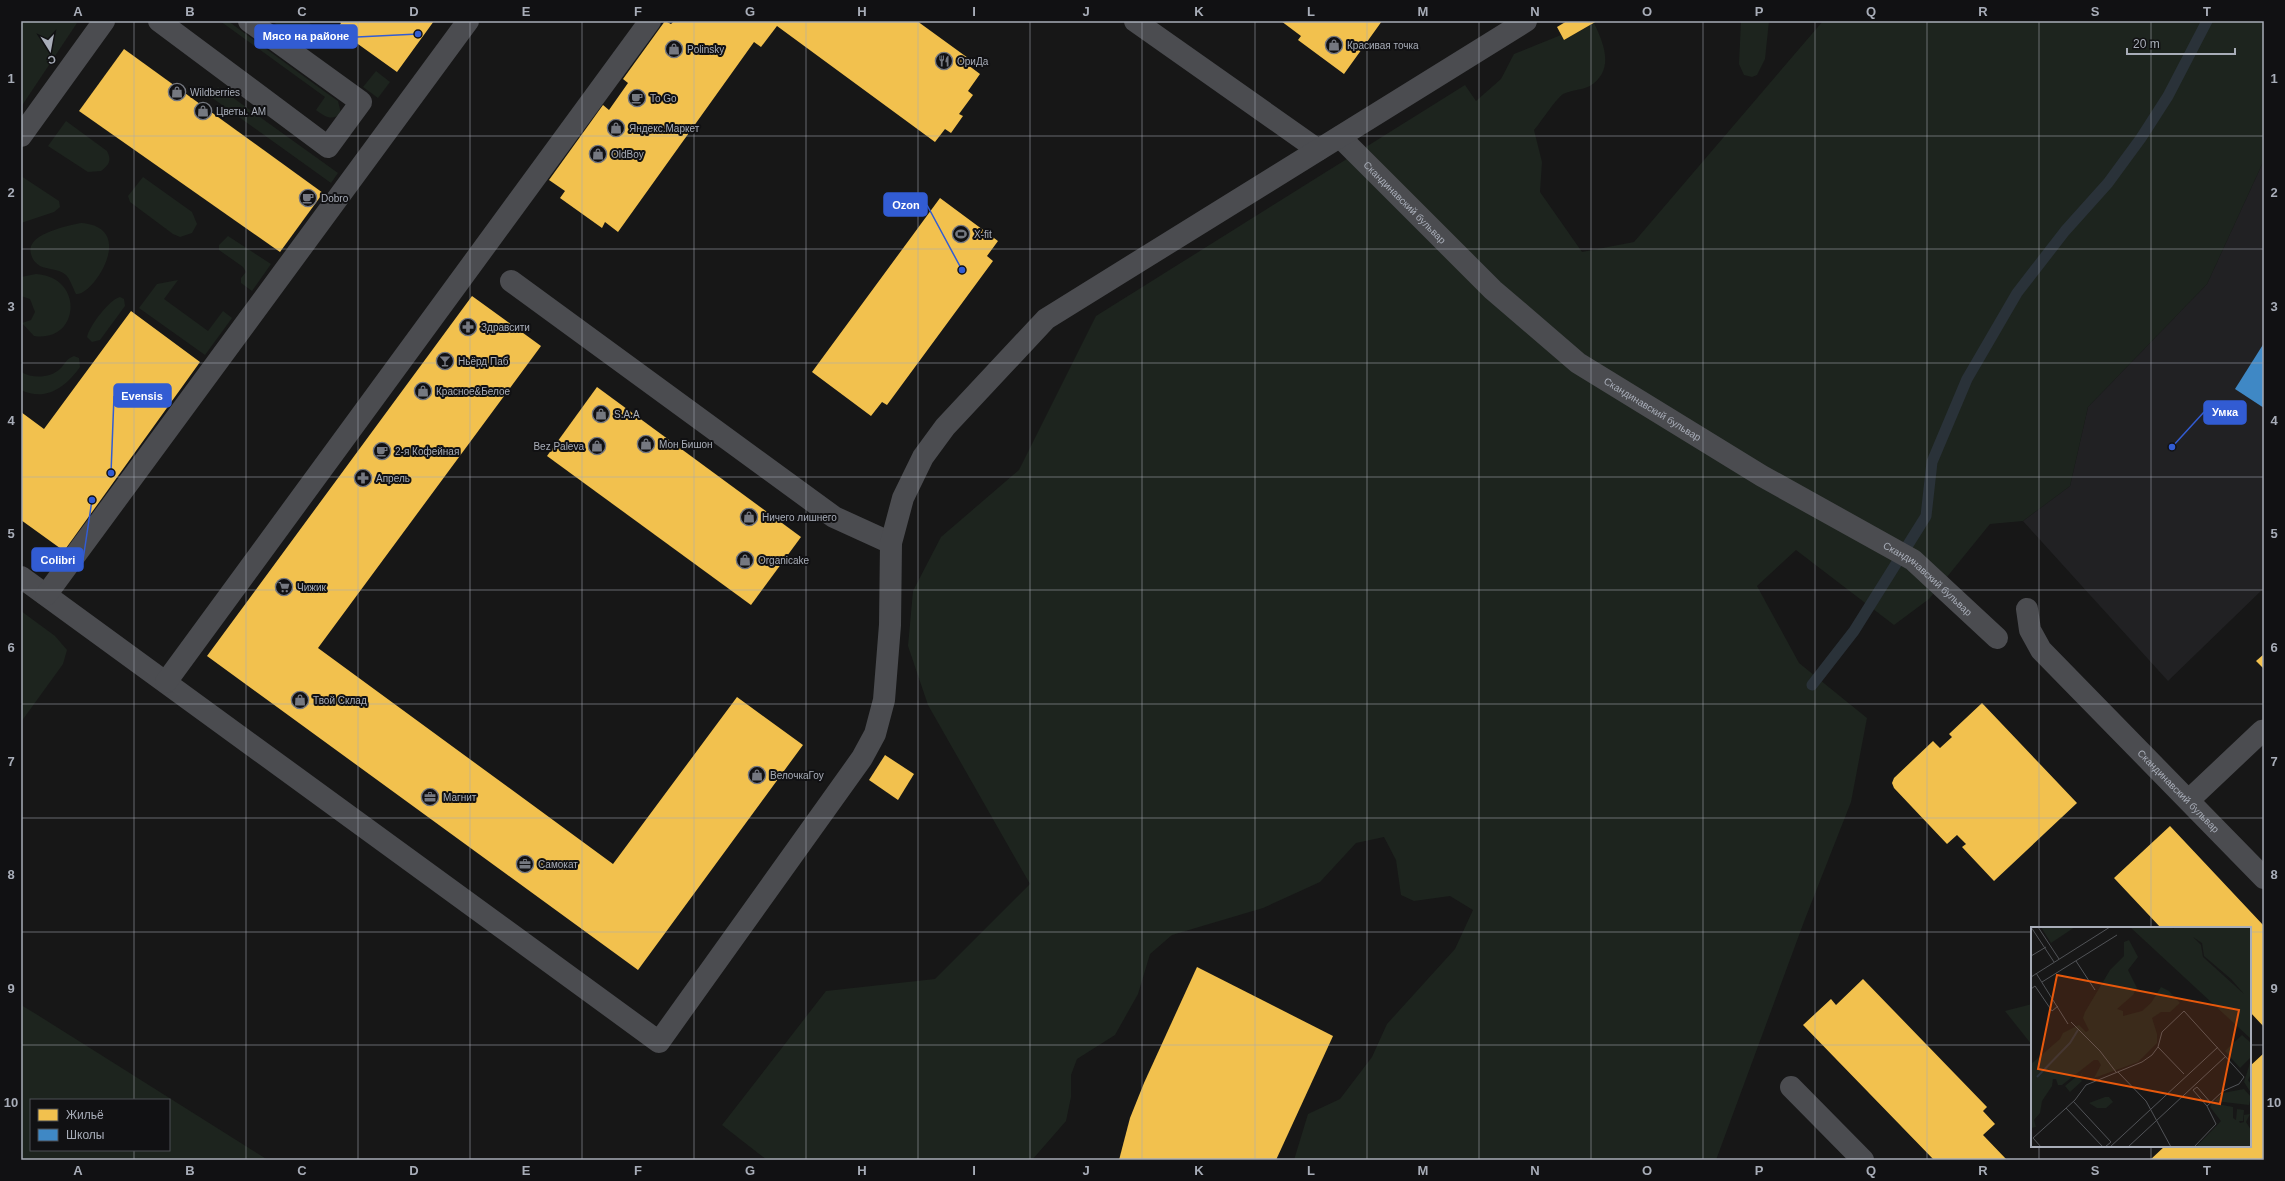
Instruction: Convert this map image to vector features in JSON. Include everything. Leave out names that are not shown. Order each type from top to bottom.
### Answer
[{"type":"street","points":[[21,136],[104,21]]},
{"type":"street","points":[[159,21],[328,147],[361,102],[249,21]]},
{"type":"street","points":[[46,595],[468,21]]},
{"type":"street","points":[[166,682],[650,21]]},
{"type":"street","points":[[1135,21],[1318,150]]},
{"type":"street","points":[[21,578],[166,682],[658,1042],[862,758],[875,734],[884,700],[889,664],[891,543],[903,498],[923,457],[945,427],[1046,319],[1526,21]]},
{"type":"street","name":"Скандинавский бульвар","points":[[1340,137],[1493,290],[1578,363],[1762,476],[1913,560],[1997,638]]},
{"type":"street","points":[[512,280],[834,517],[891,543]]},
{"type":"street","name":"Скандинавский бульвар","points":[[2027,609],[2030,630],[2041,650],[2264,878]]},
{"type":"street","points":[[2189,800],[2262,731],[2264,732]]},
{"type":"street","points":[[1791,1087],[1863,1160]]},
{"type":"shaded area","points":[[21,21],[72,21],[77,23],[21,107]]},
{"type":"shaded area","points":[[220,21],[228,21],[338,101],[341,113],[338,116],[331,118],[316,110],[325,97]]},
{"type":"shaded area","points":[[272,21],[307,21],[316,28],[304,45]]},
{"type":"shaded area","points":[[1741,21],[1769,21],[1765,59],[1757,75],[1752,77],[1744,75],[1739,64]]},
{"type":"shaded area","points":[[1823,21],[2264,21],[2264,160],[2207,284],[2088,407],[2070,486],[2023,521],[1990,524],[1929,599],[1894,625],[1796,550],[1757,586],[1799,663],[1867,718],[1851,802],[1805,919],[1716,1160],[1294,1160],[1308,1114],[1340,1099],[1372,1057],[1387,1024],[1455,949],[1473,910],[1450,896],[1414,901],[1401,895],[1396,860],[1384,837],[1356,843],[1320,882],[1263,908],[1172,935],[1150,954],[1138,994],[1115,1035],[1077,1059],[1071,1075],[1071,1097],[1066,1121],[1032,1160],[767,1160],[722,1125],[826,991],[935,979],[1030,884],[928,705],[908,646],[913,591],[941,537],[1019,470],[1096,316],[1465,85],[1476,101],[1501,79],[1514,54],[1561,35],[1564,40],[1594,23],[1604,48],[1605,65],[1603,72],[1598,80],[1590,86],[1563,94],[1534,130],[1542,162],[1540,192],[1582,252],[1634,242]]},
{"type":"shaded area","points":[[376,71],[390,82],[378,98],[363,87]]},
{"type":"shaded area","points":[[218,87],[338,173],[331,183],[211,97]]},
{"type":"shaded area","points":[[66,121],[107,151],[109,162],[101,171],[88,172],[48,146]]},
{"type":"shaded area","points":[[2264,160],[2264,588],[2168,681],[2023,521],[2070,486],[2088,407],[2207,284]]},
{"type":"shaded area","points":[[21,176],[59,201],[60,207],[54,212],[21,223]]},
{"type":"shaded area","points":[[143,177],[192,212],[197,224],[192,233],[180,237],[173,234],[130,202],[128,196]]},
{"type":"shaded area","points":[[81,223],[98,227],[107,236],[109,248],[106,261],[100,274],[92,285],[83,292],[76,294],[66,275],[60,271],[40,266],[35,262],[31,256],[31,247],[34,241],[48,232]]},
{"type":"shaded area","points":[[228,236],[271,264],[252,291],[241,283],[241,278],[246,272],[243,267],[219,250],[219,245]]},
{"type":"shaded area","points":[[36,274],[52,278],[63,286],[69,297],[71,309],[68,320],[61,330],[49,335],[34,336],[22,323],[31,320],[35,312],[30,299],[21,296],[21,277]]},
{"type":"shaded area","points":[[178,280],[164,299],[208,331],[223,311],[232,318],[205,355],[139,308],[157,284]]},
{"type":"shaded area","points":[[120,297],[124,299],[125,306],[100,340],[92,342],[87,337],[92,326],[100,314],[111,303]]},
{"type":"shaded area","points":[[74,356],[79,358],[80,367],[62,386],[47,393],[39,394],[21,390],[21,372],[31,376],[46,376],[56,372],[67,360]]},
{"type":"shaded area","points":[[21,611],[55,636],[67,650],[63,664],[21,722]]},
{"type":"shaded area","points":[[2031,1004],[2031,1044],[2005,1011]]},
{"type":"shaded area","points":[[21,1005],[36,1014],[268,1160],[21,1160]]},
{"type":"building: Жильё","points":[[339,21],[434,21],[397,72],[337,29],[341,23]]},
{"type":"building: Жильё","points":[[665,21],[671,24],[674,21],[917,21],[968,58],[964,62],[980,74],[968,91],[973,95],[959,114],[963,116],[951,133],[945,129],[935,142],[777,26],[761,47],[754,42],[618,232],[605,222],[602,228],[560,198],[565,191],[549,180],[603,105],[609,110],[628,83],[623,79]]},
{"type":"building: Жильё","points":[[1281,21],[1382,21],[1344,74],[1298,40],[1301,36]]},
{"type":"building: Жильё","points":[[1567,21],[1597,21],[1564,40],[1557,27]]},
{"type":"building: Жильё","points":[[124,49],[323,193],[280,252],[79,111]]},
{"type":"building: Жильё","points":[[940,198],[998,241],[987,256],[993,261],[887,405],[882,402],[871,416],[812,372]]},
{"type":"building: Жильё","points":[[472,296],[541,346],[318,648],[613,864],[737,697],[803,745],[638,970],[207,656]]},
{"type":"building: Жильё","points":[[131,311],[200,362],[64,551],[21,520],[21,412],[44,429]]},
{"type":"building: Жильё","points":[[597,387],[801,537],[751,605],[547,456]]},
{"type":"building: Жильё","points":[[2264,654],[2264,669],[2256,661]]},
{"type":"building: Жильё","points":[[1982,703],[2077,803],[1994,881],[1962,847],[1966,844],[1957,835],[1947,844],[1894,788],[1892,783],[1894,778],[1933,741],[1940,748],[1952,737],[1949,734]]},
{"type":"building: Жильё","points":[[885,755],[914,774],[898,800],[869,780]]},
{"type":"building: Жильё","points":[[2170,826],[2264,926],[2264,1027],[2251,1013],[2251,927],[2160,927],[2114,878]]},
{"type":"building: Жильё","points":[[1197,967],[1333,1036],[1276,1160],[1119,1160],[1130,1118],[1144,1083]]},
{"type":"building: Жильё","points":[[1863,979],[1987,1107],[1983,1111],[1995,1124],[1983,1135],[2007,1160],[1934,1160],[1803,1025],[1831,999],[1836,1005]]},
{"type":"building: Жильё","points":[[2264,1053],[2264,1157],[2261,1160],[2150,1160],[2164,1147],[2251,1147],[2251,1065]]},
{"type":"building: Школы","points":[[2264,343],[2264,408],[2235,389]]},
{"type":"waterway","points":[[1812,685],[1854,631],[1926,516],[1932,462],[1967,379],[2017,293],[2065,231],[2108,183],[2141,138],[2168,96],[2207,21]]},
{"type":"place","name":"Мясо на районе","points":[[418,34]]},
{"type":"place","name":"Красивая точка","points":[[1334,45]]},
{"type":"place","name":"Polinsky","points":[[674,49]]},
{"type":"place","name":"ОриДа","points":[[944,61]]},
{"type":"place","name":"Wildberries","points":[[177,92]]},
{"type":"place","name":"To Go","points":[[637,98]]},
{"type":"place","name":"Цветы. АМ","points":[[203,111]]},
{"type":"place","name":"Яндекс.Маркет","points":[[616,128]]},
{"type":"place","name":"OldBoy","points":[[598,154]]},
{"type":"place","name":"Dobro","points":[[308,198]]},
{"type":"place","name":"X-fit","points":[[961,234]]},
{"type":"place","name":"Ozon","points":[[962,270]]},
{"type":"place","name":"Здравсити","points":[[468,327]]},
{"type":"place","name":"Ньёрд Паб","points":[[445,361]]},
{"type":"place","name":"Красное&Белое","points":[[423,391]]},
{"type":"place","name":"S.A.A","points":[[601,414]]},
{"type":"place","name":"Мон Бишон","points":[[646,444]]},
{"type":"place","name":"Bez Paleva","points":[[597,446]]},
{"type":"place","name":"Умка","points":[[2172,447]]},
{"type":"place","name":"2-я Кофейная","points":[[382,451]]},
{"type":"place","name":"Evensis","points":[[111,473]]},
{"type":"place","name":"Апрель","points":[[363,478]]},
{"type":"place","name":"Colibri","points":[[92,500]]},
{"type":"place","name":"Ничего лишнего","points":[[749,517]]},
{"type":"place","name":"Organicake","points":[[745,560]]},
{"type":"place","name":"Чижик","points":[[284,587]]},
{"type":"place","name":"Твой Склад","points":[[300,700]]},
{"type":"place","name":"ВелочкаГоу","points":[[757,775]]},
{"type":"place","name":"Магнит","points":[[430,797]]},
{"type":"place","name":"Самокат","points":[[525,864]]}]
